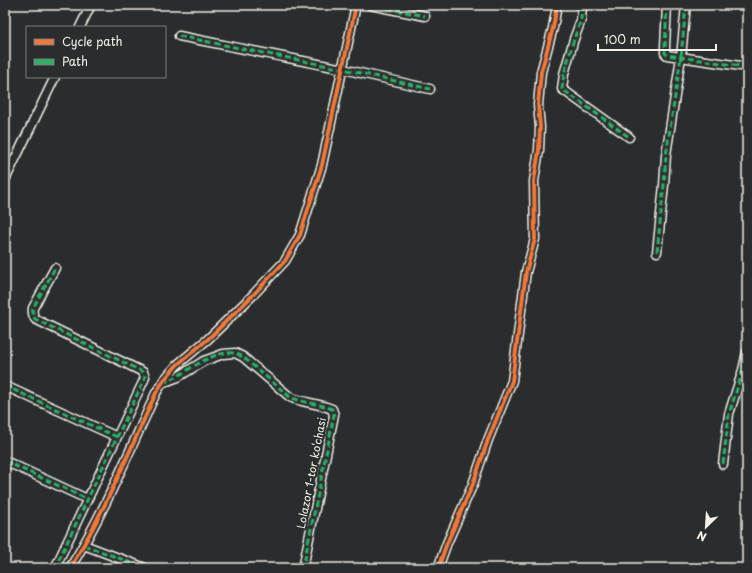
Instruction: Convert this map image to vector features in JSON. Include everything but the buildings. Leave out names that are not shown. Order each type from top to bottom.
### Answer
[{"type":"street","points":[[80,26],[91,5]]},
{"type":"street","points":[[70,568],[84,545],[162,383],[177,365],[208,339],[258,290],[285,261],[300,235],[322,165],[356,5]]},
{"type":"street","points":[[370,5],[425,16]]},
{"type":"street","points":[[438,568],[447,543],[473,484],[488,440],[512,381],[526,272],[535,239],[534,181],[540,150],[538,105],[541,72],[553,28],[557,5]]},
{"type":"street","points":[[582,5],[581,20],[564,74],[562,89],[629,137]]},
{"type":"street","points":[[668,5],[665,53],[669,56],[747,66]]},
{"type":"street","points":[[657,252],[666,155],[681,57],[686,5]]},
{"type":"street","points":[[179,36],[343,69],[430,89]]},
{"type":"street","points":[[5,180],[55,78]]},
{"type":"street","points":[[54,568],[145,377],[143,372],[35,319],[32,312],[33,308],[55,268]]},
{"type":"street","points":[[723,464],[729,414],[745,371],[747,352]]},
{"type":"street","name":"Lolazor 1-tor ko‘chasi","points":[[162,383],[178,377],[204,361],[223,354],[235,353],[243,357],[290,396],[297,400],[332,408],[334,415],[303,568]]},
{"type":"street","points":[[5,386],[117,437]]},
{"type":"street","points":[[5,461],[87,499]]},
{"type":"street","points":[[84,545],[145,568]]},
{"type":"marked path","points":[[370,5],[425,16]]},
{"type":"marked path","points":[[582,5],[581,20],[564,74],[562,89],[629,137]]},
{"type":"marked path","points":[[667,5],[665,47],[665,53],[667,55],[747,67]]},
{"type":"marked path","points":[[657,252],[666,155],[681,57],[686,5]]},
{"type":"marked path","points":[[179,36],[343,69],[430,89]]},
{"type":"marked path","points":[[55,268],[33,308],[35,319],[143,372],[145,377],[55,568]]},
{"type":"marked path","points":[[723,464],[729,414],[747,352]]},
{"type":"marked path","points":[[163,383],[216,355],[235,353],[243,357],[290,397],[332,409],[334,415],[303,568]]},
{"type":"marked path","points":[[5,386],[117,437]]},
{"type":"marked path","points":[[5,461],[87,499]]},
{"type":"marked path","points":[[84,545],[145,568]]},
{"type":"cycle path","points":[[70,568],[94,526],[156,393],[164,380],[177,365],[208,339],[252,296],[285,261],[300,235],[322,165],[356,5]]},
{"type":"cycle path","points":[[438,568],[447,543],[473,484],[488,440],[512,381],[526,272],[535,239],[534,181],[539,150],[540,127],[538,105],[541,72],[553,28],[557,5]]}]
